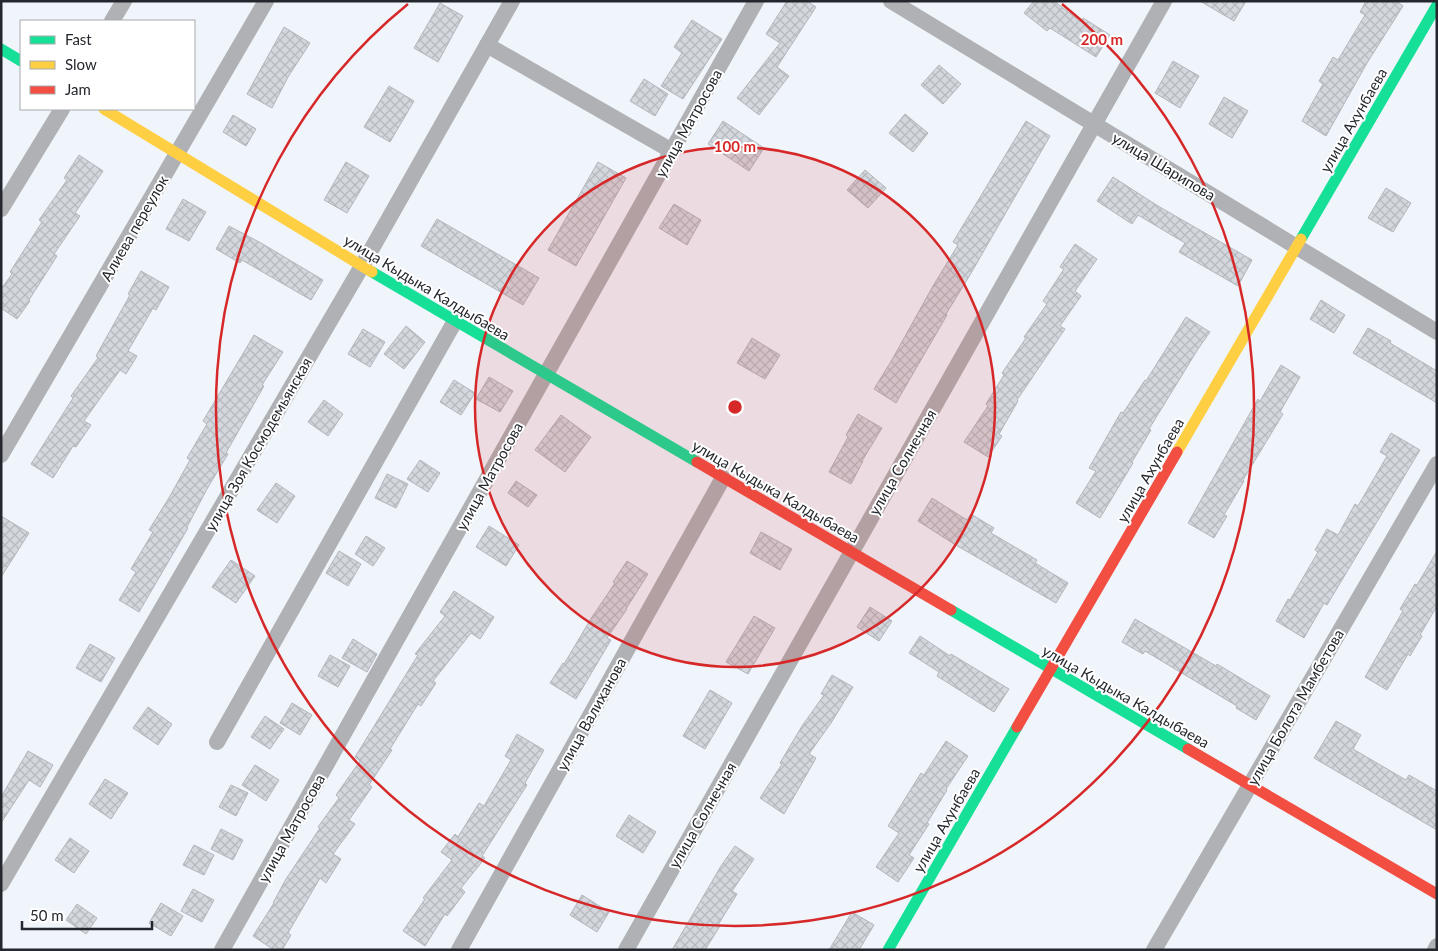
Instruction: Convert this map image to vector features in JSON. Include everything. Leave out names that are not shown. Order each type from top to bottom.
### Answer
[{"type":"street","points":[[113,20],[124,1]]},
{"type":"street","name":"Алиева переулок","points":[[1,455],[266,1]]},
{"type":"street","name":"улица Зоя Космодемьянская","points":[[1,884],[362,266],[512,1]]},
{"type":"street","name":"улица Матросова","points":[[222,950],[756,1]]},
{"type":"street","name":"улица Шарипова","points":[[892,1],[1437,332]]},
{"type":"street","name":"улица Солнечная","points":[[626,950],[1164,1]]},
{"type":"street","name":"улица Ахунбаева","points":[[888,950],[1437,5]]},
{"type":"street","points":[[487,45],[672,151]]},
{"type":"street","points":[[1,49],[20,60]]},
{"type":"street","points":[[1,209],[61,110]]},
{"type":"street","name":"улица Кыдыка Калдыбаева","points":[[106,110],[455,321],[1437,894]]},
{"type":"street","points":[[217,742],[455,321]]},
{"type":"street","name":"улица Болота Мамбетова","points":[[1154,950],[1437,464]]},
{"type":"street","name":"улица Валиханова","points":[[460,950],[723,478]]},
{"type":"street","points":[[1434,950],[1437,946]]},
{"type":"building","points":[[787,1],[807,1],[816,7],[777,67],[789,76],[759,115],[737,98],[780,43],[766,34]]},
{"type":"building","points":[[1034,1],[1054,1],[1081,22],[1083,18],[1110,35],[1096,57],[1050,28],[1047,31],[1024,13]]},
{"type":"building","points":[[1200,1],[1246,1],[1234,21]]},
{"type":"building","points":[[1366,1],[1396,1],[1403,6],[1367,63],[1326,136],[1302,121],[1323,84],[1319,81],[1333,57],[1338,60],[1365,15],[1360,12]]},
{"type":"building","points":[[440,3],[463,16],[438,62],[414,48]]},
{"type":"building","points":[[692,20],[722,39],[683,99],[661,86],[682,53],[674,47]]},
{"type":"building","points":[[284,27],[310,43],[288,77],[272,108],[247,94]]},
{"type":"building","points":[[1173,61],[1199,76],[1180,108],[1155,93]]},
{"type":"building","points":[[939,65],[961,84],[943,104],[921,85]]},
{"type":"building","points":[[644,79],[668,94],[655,116],[630,101]]},
{"type":"building","points":[[389,86],[414,101],[390,142],[364,127]]},
{"type":"building","points":[[1224,97],[1248,111],[1232,138],[1209,124]]},
{"type":"building","points":[[905,114],[928,133],[913,152],[889,133]]},
{"type":"building","points":[[233,115],[256,129],[246,146],[223,132]]},
{"type":"building","points":[[723,121],[764,148],[749,171],[708,144]]},
{"type":"building","points":[[1026,121],[1050,136],[896,403],[874,389],[958,245],[953,242]]},
{"type":"building","points":[[79,155],[103,171],[75,213],[80,216],[54,254],[57,256],[17,319],[1,308],[1,289],[12,274],[10,272],[42,222],[39,220],[67,180],[64,178]]},
{"type":"building","points":[[346,162],[369,176],[347,213],[324,200]]},
{"type":"building","points":[[598,162],[626,178],[576,266],[548,250]]},
{"type":"building","points":[[865,170],[886,188],[868,208],[847,190]]},
{"type":"building","points":[[1113,177],[1158,206],[1252,260],[1238,286],[1179,252],[1185,243],[1138,215],[1132,224],[1097,201]]},
{"type":"building","points":[[1386,188],[1411,203],[1393,232],[1368,218]]},
{"type":"building","points":[[183,199],[206,212],[189,241],[166,229]]},
{"type":"building","points":[[674,204],[701,220],[687,245],[659,228]]},
{"type":"building","points":[[437,219],[539,278],[523,305],[421,246]]},
{"type":"building","points":[[229,226],[323,280],[311,300],[242,260],[240,263],[216,249]]},
{"type":"building","points":[[1075,244],[1097,259],[1075,291],[1081,296],[1060,326],[1065,329],[1017,400],[999,434],[1002,436],[988,457],[964,442],[988,406],[986,404],[1004,375],[1002,373],[1047,304],[1043,301],[1064,269],[1060,267]]},
{"type":"building","points":[[141,271],[169,287],[156,310],[153,308],[128,351],[137,356],[126,374],[120,370],[84,421],[91,425],[76,447],[73,446],[53,478],[31,464],[73,398],[71,396],[98,358],[96,356],[130,295],[128,294]]},
{"type":"building","points":[[1321,300],[1345,315],[1334,333],[1310,319]]},
{"type":"building","points":[[1186,317],[1210,332],[1149,429],[1151,430],[1133,463],[1100,518],[1076,503],[1096,471],[1089,468],[1121,412],[1123,413],[1146,381]]},
{"type":"building","points":[[406,326],[425,342],[404,369],[384,354]]},
{"type":"building","points":[[1368,328],[1437,371],[1437,403],[1353,353]]},
{"type":"building","points":[[363,329],[385,342],[370,367],[348,354]]},
{"type":"building","points":[[254,335],[283,352],[262,385],[264,386],[226,453],[228,454],[207,489],[188,528],[139,612],[119,600],[136,572],[131,569],[153,532],[149,530],[190,460],[187,458],[207,424],[203,421]]},
{"type":"building","points":[[752,338],[780,355],[765,379],[737,363]]},
{"type":"building","points":[[1281,365],[1300,377],[1280,412],[1283,414],[1243,480],[1224,515],[1227,516],[1214,538],[1188,523],[1258,399],[1260,401]]},
{"type":"building","points":[[489,377],[513,391],[500,412],[476,399]]},
{"type":"building","points":[[454,380],[475,393],[461,415],[440,402]]},
{"type":"building","points":[[324,400],[343,414],[328,436],[308,422]]},
{"type":"building","points":[[858,414],[882,428],[862,461],[851,484],[829,472]]},
{"type":"building","points":[[561,415],[591,437],[565,472],[535,450]]},
{"type":"building","points":[[1391,433],[1420,450],[1327,605],[1324,603],[1304,638],[1276,621],[1318,552],[1315,550],[1327,529],[1338,535],[1355,504],[1358,506],[1387,456],[1380,452]]},
{"type":"building","points":[[420,460],[440,473],[428,492],[407,479]]},
{"type":"building","points":[[387,474],[408,484],[396,508],[375,498]]},
{"type":"building","points":[[516,481],[537,495],[528,507],[508,493]]},
{"type":"building","points":[[276,483],[295,496],[277,523],[257,510]]},
{"type":"building","points":[[932,498],[967,520],[971,514],[994,528],[991,533],[1037,560],[1035,563],[1068,583],[1056,603],[918,521]]},
{"type":"building","points":[[1,516],[29,533],[1,577]]},
{"type":"building","points":[[489,526],[519,545],[506,566],[476,547]]},
{"type":"building","points":[[761,532],[792,549],[780,570],[750,553]]},
{"type":"building","points":[[366,536],[385,548],[373,566],[355,554]]},
{"type":"building","points":[[339,551],[361,564],[348,586],[326,573]]},
{"type":"building","points":[[1437,551],[1437,606],[1420,635],[1422,636],[1410,656],[1408,654],[1387,690],[1365,677],[1403,611],[1400,609]]},
{"type":"building","points":[[231,560],[255,576],[236,603],[212,587]]},
{"type":"building","points":[[627,561],[648,574],[607,638],[611,640],[576,699],[550,683],[564,664]]},
{"type":"building","points":[[454,591],[494,617],[480,639],[471,633],[433,681],[436,683],[421,706],[418,704],[390,749],[392,750],[369,785],[372,787],[349,820],[355,824],[333,854],[341,859],[326,883],[320,878],[288,933],[291,935],[282,950],[274,950],[253,936],[274,903],[286,879],[320,828],[318,827],[339,798],[336,795],[360,761],[355,757],[418,655],[415,654],[445,616],[440,612]]},
{"type":"building","points":[[870,607],[892,621],[879,641],[857,627]]},
{"type":"building","points":[[754,616],[775,628],[748,674],[726,662]]},
{"type":"building","points":[[1135,619],[1216,666],[1217,664],[1270,696],[1256,720],[1236,708],[1237,706],[1145,651],[1143,654],[1122,642]]},
{"type":"building","points":[[920,636],[950,656],[951,654],[1009,689],[994,712],[937,676],[939,672],[909,653]]},
{"type":"building","points":[[353,639],[377,654],[367,672],[342,658]]},
{"type":"building","points":[[90,644],[115,658],[101,682],[76,668]]},
{"type":"building","points":[[330,655],[350,666],[338,687],[318,676]]},
{"type":"building","points":[[832,675],[853,687],[809,754],[816,758],[784,814],[760,798],[782,764],[780,763],[802,726],[824,695],[821,694]]},
{"type":"building","points":[[710,690],[732,703],[705,749],[683,736]]},
{"type":"building","points":[[292,703],[312,715],[300,735],[280,723]]},
{"type":"building","points":[[148,707],[172,724],[158,745],[133,728]]},
{"type":"building","points":[[265,716],[284,729],[270,749],[251,737]]},
{"type":"building","points":[[1336,721],[1361,735],[1353,749],[1406,780],[1409,775],[1437,791],[1437,830],[1314,758]]},
{"type":"building","points":[[517,734],[544,750],[525,783],[527,785],[482,856],[485,858],[461,888],[465,892],[447,916],[445,914],[425,946],[403,931],[425,899],[423,898],[452,860],[441,852],[455,834],[458,837],[479,803],[484,806],[511,760],[505,756]]},
{"type":"building","points":[[946,741],[968,756],[946,789],[927,823],[929,824],[909,855],[914,858],[898,882],[876,867],[899,833],[888,826],[921,773],[924,775]]},
{"type":"building","points":[[28,751],[53,765],[40,787],[29,780],[1,823],[1,797]]},
{"type":"building","points":[[255,765],[279,780],[266,801],[242,785]]},
{"type":"building","points":[[105,779],[128,793],[111,819],[89,804]]},
{"type":"building","points":[[231,785],[248,793],[236,816],[219,807]]},
{"type":"building","points":[[629,815],[656,832],[643,853],[616,836]]},
{"type":"building","points":[[221,829],[243,840],[233,860],[211,849]]},
{"type":"building","points":[[70,838],[89,851],[74,873],[55,860]]},
{"type":"building","points":[[194,845],[214,855],[204,875],[183,865]]},
{"type":"building","points":[[735,846],[754,859],[732,891],[737,894],[718,925],[720,926],[705,950],[672,950],[721,866]]},
{"type":"building","points":[[193,889],[214,900],[202,922],[181,911]]},
{"type":"building","points":[[582,895],[609,912],[597,932],[570,915]]},
{"type":"building","points":[[161,903],[183,916],[171,936],[149,923]]},
{"type":"building","points":[[77,904],[97,918],[86,934],[66,920]]},
{"type":"building","points":[[852,912],[874,925],[859,950],[829,950]]},
{"type":"traffic: fast","points":[[1301,239],[1437,5]]},
{"type":"traffic: fast","points":[[1,49],[20,60]]},
{"type":"traffic: fast","points":[[372,272],[697,462]]},
{"type":"traffic: fast","points":[[951,610],[1188,749]]},
{"type":"traffic: fast","points":[[888,950],[1017,727]]},
{"type":"traffic: slow","points":[[106,110],[372,272]]},
{"type":"traffic: slow","points":[[1177,452],[1301,239]]},
{"type":"traffic: jam","points":[[1017,727],[1177,452]]},
{"type":"traffic: jam","points":[[697,462],[951,610]]},
{"type":"traffic: jam","points":[[1188,749],[1437,894]]}]
